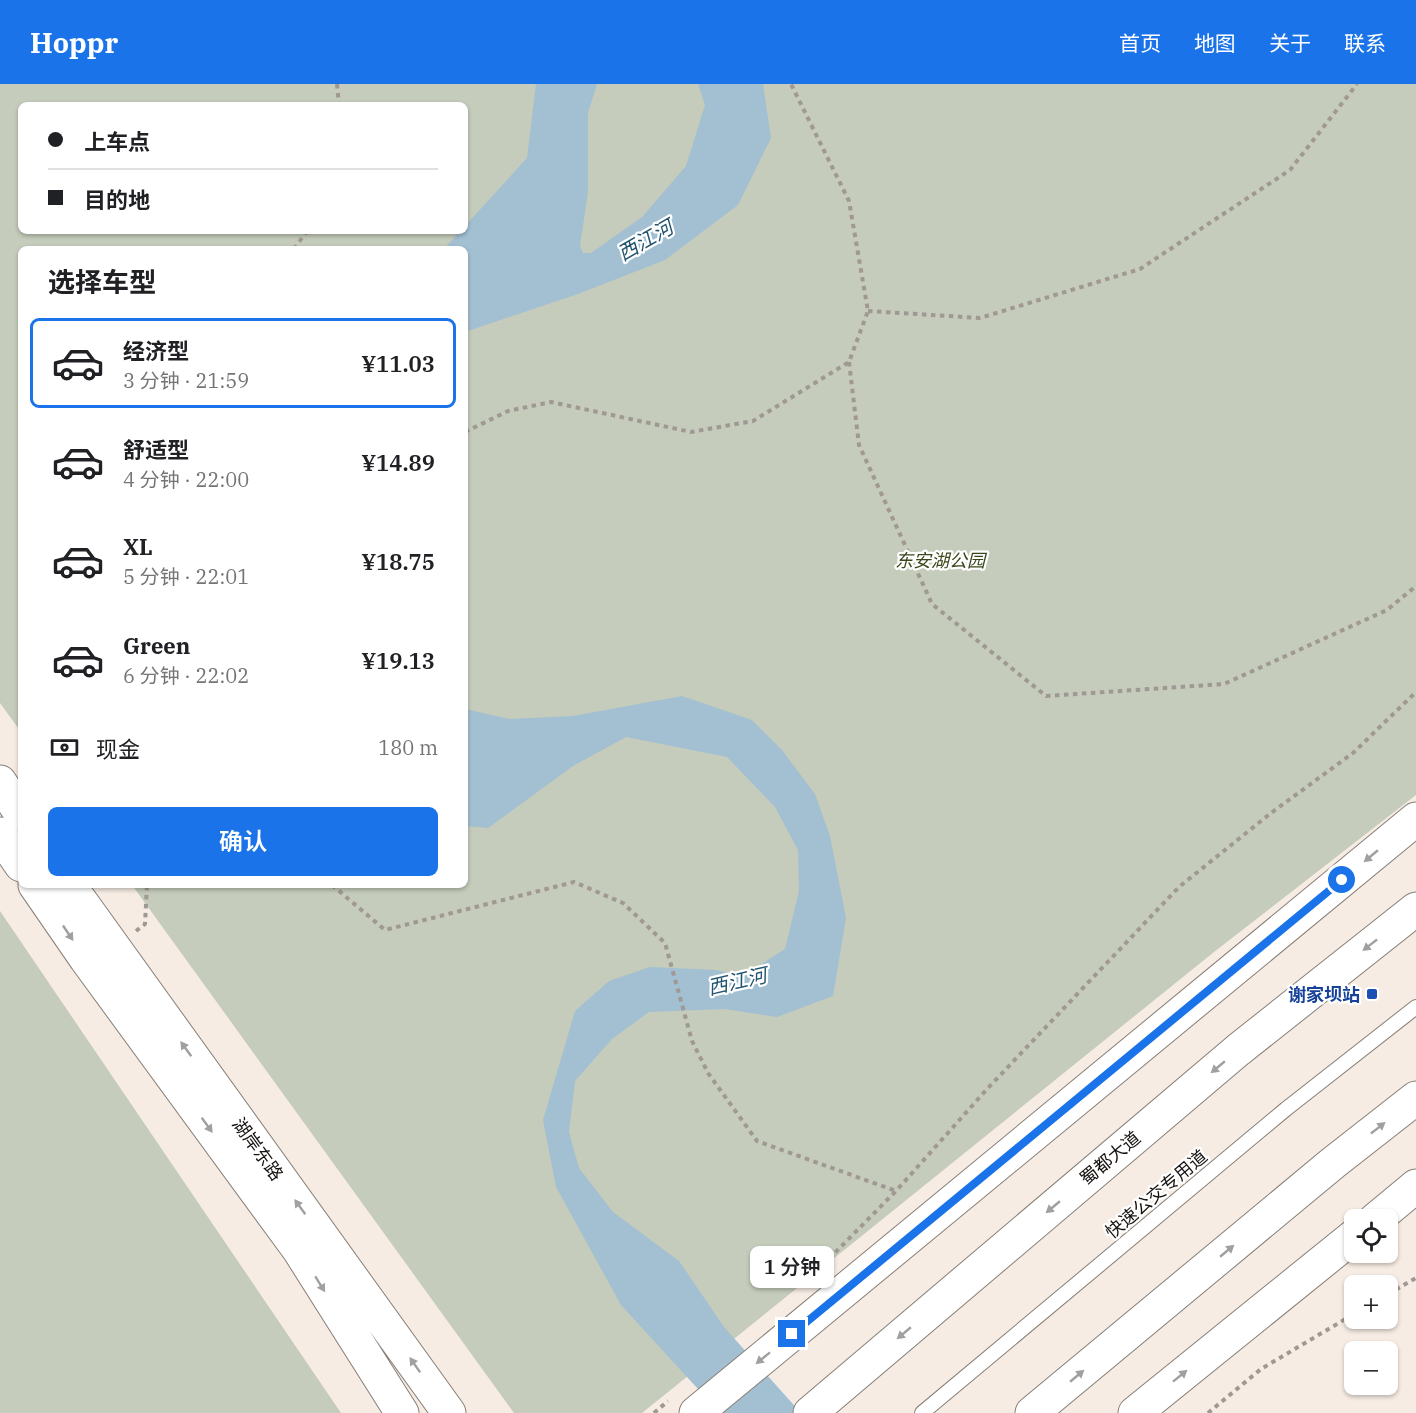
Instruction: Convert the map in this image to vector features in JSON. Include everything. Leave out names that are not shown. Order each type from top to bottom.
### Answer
[{"type":"main road","points":[[0,782],[18,809]]},
{"type":"main road","points":[[696,1413],[1416,819]]},
{"type":"main road","points":[[0,834],[18,861]]},
{"type":"main road","name":"湖岸东路","points":[[37,888],[86,959],[299,1251],[402,1413]]},
{"type":"main road","name":"湖岸东路","points":[[71,888],[449,1413]]},
{"type":"main road","name":"蜀都大道","points":[[810,1413],[1238,1050],[1416,909]]},
{"type":"main road","points":[[1032,1413],[1333,1163],[1416,1098]]},
{"type":"main road","points":[[1388,1209],[1416,1186]]},
{"type":"main road","points":[[1135,1413],[1344,1244]]},
{"type":"lane","name":"快速公交专用道","points":[[922,1413],[1286,1109],[1416,1007]]},
{"type":"path","points":[[337,84],[339,102]]},
{"type":"path","points":[[790,84],[849,201],[868,311],[849,362],[859,445],[932,604],[1046,696],[1224,684],[1387,610],[1416,586]]},
{"type":"path","points":[[868,311],[980,318],[1140,269],[1290,170],[1357,84]]},
{"type":"path","points":[[468,431],[508,411],[551,402],[692,432],[753,421],[849,362]]},
{"type":"path","points":[[808,1280],[896,1191],[988,1088],[1179,887],[1271,813],[1353,753],[1416,692]]},
{"type":"path","points":[[336,888],[385,930],[574,882],[623,903],[665,943],[692,1041],[708,1073],[757,1141],[896,1191]]},
{"type":"path","points":[[115,950],[145,924],[147,888]]},
{"type":"path","points":[[1398,1288],[1416,1278]]},
{"type":"path","points":[[1208,1413],[1262,1369],[1344,1320]]},
{"type":"green space","name":"东安湖公园","points":[[0,84],[1416,84],[1416,795],[1214,952],[642,1413],[514,1413],[134,888],[468,888],[468,246],[18,246],[18,728],[0,703]]},
{"type":"green space","points":[[0,911],[341,1413],[0,1413]]},
{"type":"water","name":"西江河","points":[[536,84],[597,84],[588,113],[588,192],[580,246],[583,253],[591,253],[642,217],[686,166],[705,105],[698,84],[763,84],[771,138],[738,205],[665,260],[578,294],[468,331],[468,246],[447,246],[457,234],[468,234],[468,223],[527,158]]},
{"type":"water","name":"西江河","points":[[682,696],[752,720],[782,750],[815,794],[830,836],[846,918],[833,996],[777,1017],[724,1009],[649,1012],[612,1039],[575,1081],[569,1132],[579,1168],[613,1212],[679,1261],[724,1327],[801,1413],[720,1413],[621,1305],[556,1187],[543,1120],[575,1011],[609,981],[650,967],[716,970],[743,976],[785,949],[799,891],[798,850],[775,807],[727,757],[626,737],[573,766],[488,828],[468,826],[468,710],[510,719],[573,716]]},
{"type":"place","name":"谢家坝站","points":[[1372,994]]},
{"type":"route","points":[[792,1334],[1342,880]]}]
